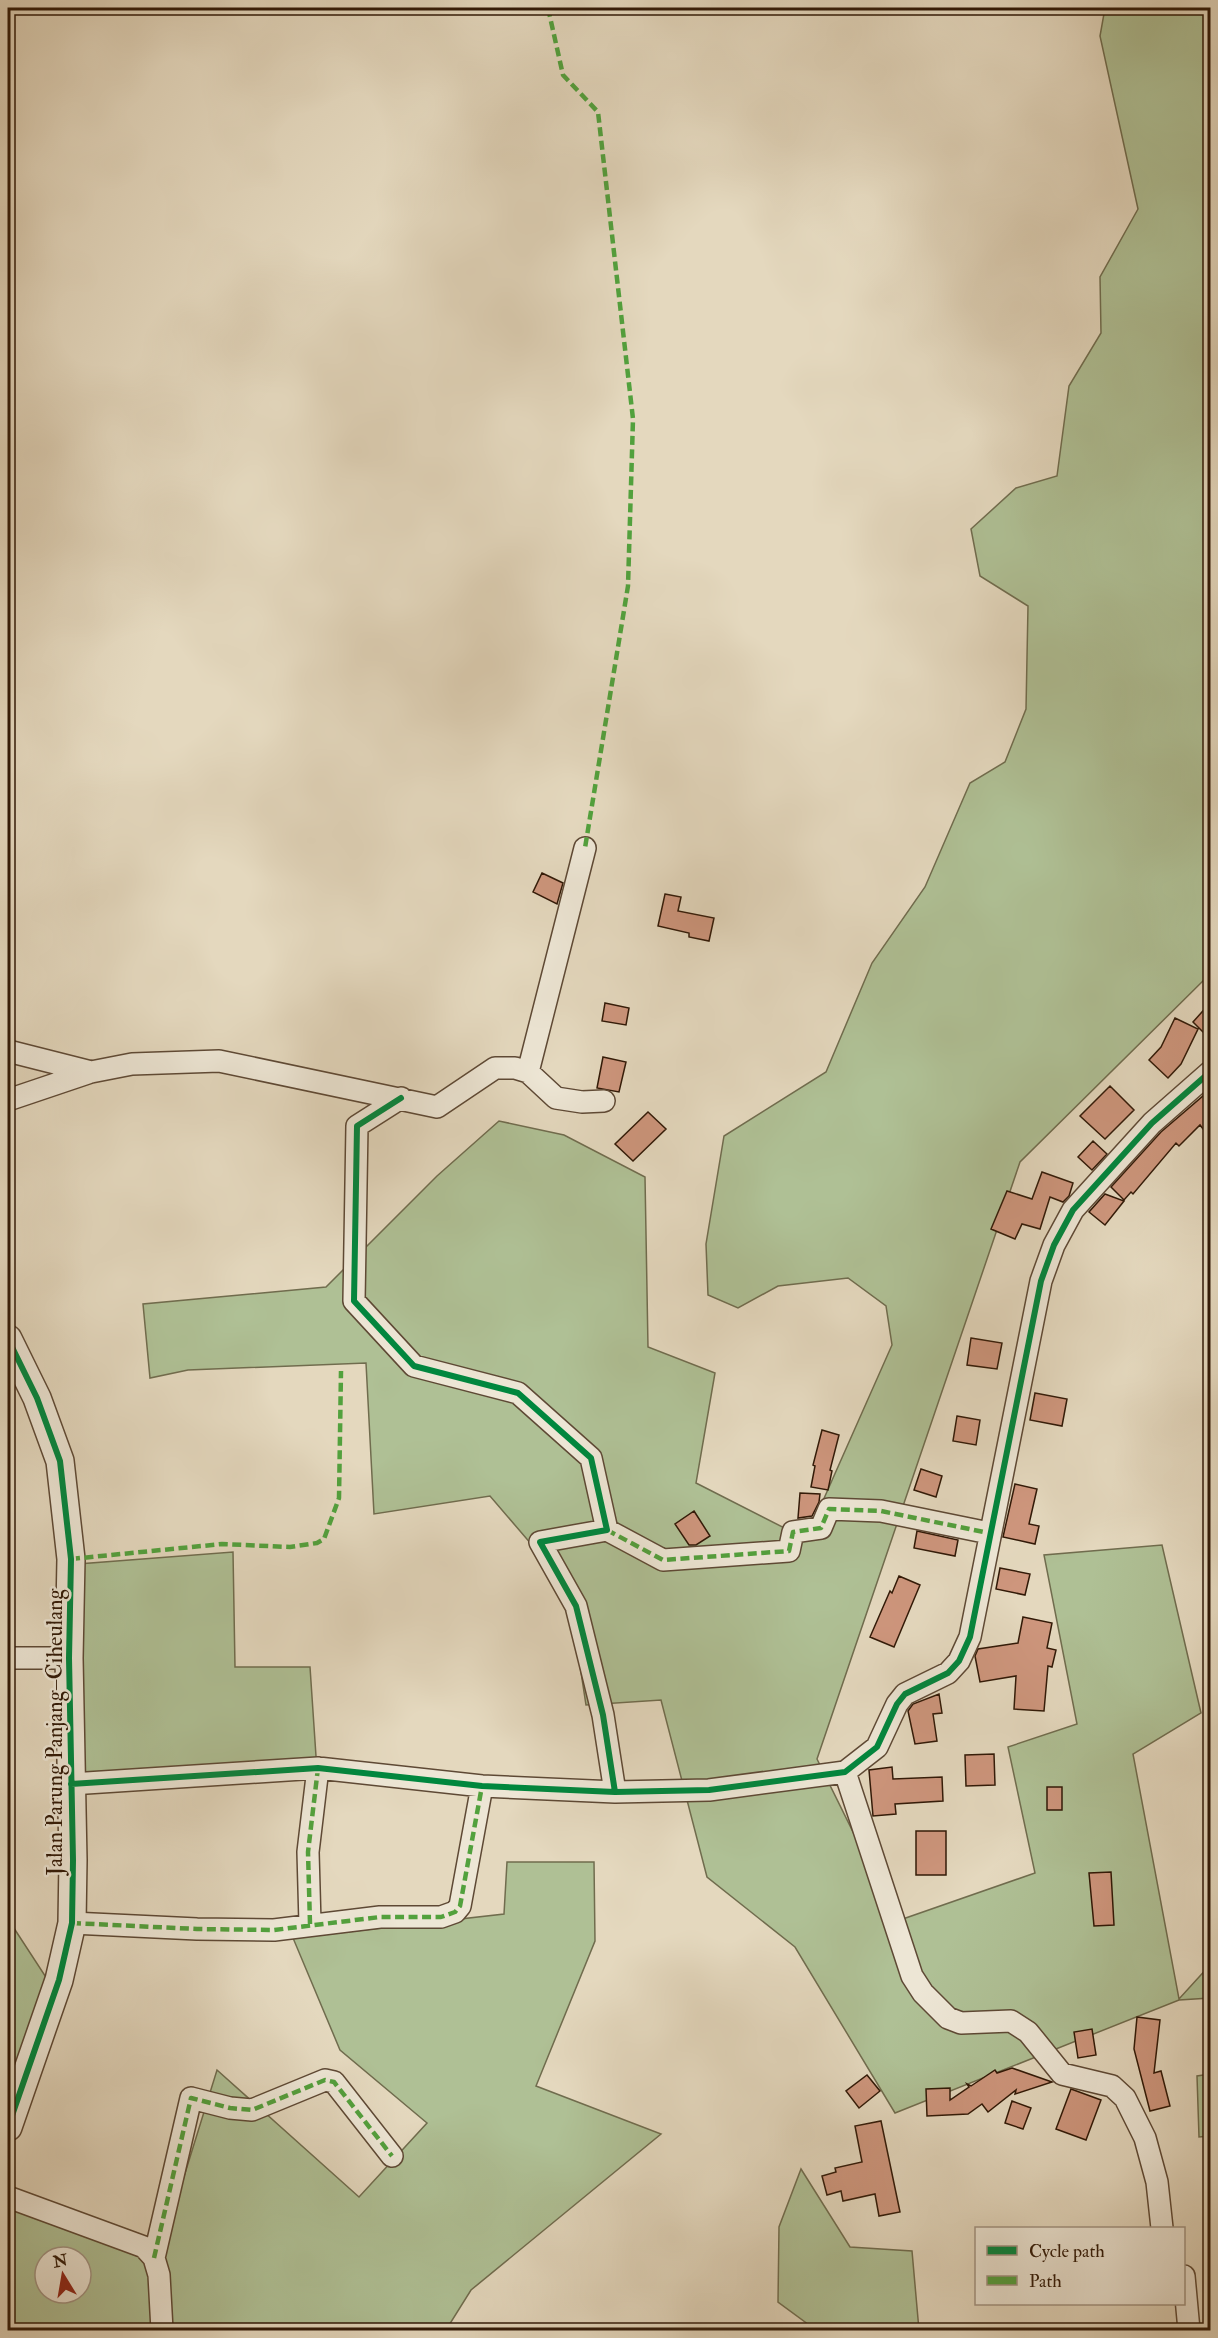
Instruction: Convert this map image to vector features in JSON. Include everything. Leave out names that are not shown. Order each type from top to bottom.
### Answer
[{"type":"street","points":[[528,1072],[585,848]]},
{"type":"street","points":[[8,1051],[90,1072]]},
{"type":"street","points":[[8,1100],[90,1072],[132,1064],[219,1061],[436,1107],[495,1068],[515,1068],[528,1072],[556,1098],[582,1102],[603,1101]]},
{"type":"street","points":[[71,1784],[318,1768],[482,1786],[615,1792],[709,1790],[845,1772],[877,1747],[897,1704],[905,1694],[948,1673],[959,1661],[970,1637],[1041,1281],[1054,1245],[1073,1210],[1152,1123],[1210,1072]]},
{"type":"street","points":[[401,1098],[357,1126],[354,1301],[414,1366],[518,1393],[591,1458],[607,1530]]},
{"type":"street","name":"Jalan Parung Panjang–Ciheulang","points":[[8,1339],[37,1398],[60,1461],[71,1559],[69,1658],[72,1923],[59,1980],[8,2127]]},
{"type":"street","points":[[615,1792],[603,1715],[576,1606],[540,1542],[607,1530],[663,1560],[789,1551],[793,1532],[821,1528],[830,1509],[881,1510],[989,1533]]},
{"type":"street","points":[[8,1658],[69,1658]]},
{"type":"street","points":[[310,1924],[308,1852],[318,1768]]},
{"type":"street","points":[[845,1772],[912,1976],[923,1993],[948,2018],[961,2023],[1011,2021],[1028,2032],[1062,2074],[1112,2086],[1125,2098],[1145,2138],[1157,2182],[1162,2227]]},
{"type":"street","points":[[72,1923],[274,1930],[380,1917],[441,1917],[455,1911],[460,1906],[482,1786]]},
{"type":"street","points":[[162,2331],[161,2294],[154,2258],[191,2098],[230,2108],[252,2110],[325,2079],[334,2082],[392,2156]]},
{"type":"street","points":[[8,2197],[144,2247],[154,2258]]},
{"type":"street","points":[[1185,2287],[1189,2331]]},
{"type":"green space","points":[[1105,8],[1210,8],[1210,974],[1020,1162],[817,1759],[897,1921],[1035,1873],[1008,1747],[1077,1724],[1044,1555],[1162,1545],[1201,1713],[1133,1754],[1179,1999],[1210,1965],[1210,1998],[1179,2000],[895,2113],[795,1947],[707,1877],[661,1700],[586,1705],[568,1587],[490,1496],[374,1514],[366,1363],[188,1370],[150,1378],[143,1304],[326,1287],[437,1176],[499,1121],[564,1135],[645,1177],[648,1347],[715,1373],[696,1483],[806,1539],[892,1345],[886,1306],[848,1278],[778,1286],[738,1308],[708,1295],[706,1244],[724,1136],[826,1072],[872,963],[925,887],[970,783],[1005,762],[1026,709],[1028,606],[980,576],[971,529],[1016,488],[1057,476],[1069,386],[1101,333],[1100,277],[1138,209],[1100,36]]},
{"type":"green space","points":[[233,1552],[235,1667],[310,1667],[317,1771],[68,1785],[78,1564]]},
{"type":"green space","points":[[507,1862],[594,1862],[595,1941],[536,2086],[661,2134],[471,2290],[446,2330],[8,2330],[8,2197],[160,2254],[217,2070],[359,2197],[427,2123],[340,2050],[293,1938],[504,1914]]},
{"type":"green space","points":[[8,1919],[55,1991],[8,2127]]},
{"type":"green space","points":[[1210,2074],[1210,2136],[1199,2137],[1197,2076]]},
{"type":"green space","points":[[801,2169],[850,2247],[912,2251],[919,2330],[816,2330],[778,2302],[779,2227]]},
{"type":"building","points":[[542,873],[563,883],[557,904],[533,892]]},
{"type":"building","points":[[665,894],[681,897],[678,911],[714,918],[709,941],[689,937],[689,933],[658,926]]},
{"type":"building","points":[[605,1003],[629,1008],[626,1025],[602,1021]]},
{"type":"building","points":[[1210,1003],[1210,1039],[1193,1022]]},
{"type":"building","points":[[1175,1018],[1198,1029],[1181,1064],[1168,1078],[1149,1060],[1161,1047]]},
{"type":"building","points":[[603,1057],[626,1062],[619,1092],[597,1088]]},
{"type":"building","points":[[1110,1086],[1134,1110],[1105,1139],[1080,1116]]},
{"type":"building","points":[[1210,1090],[1210,1138],[1200,1125],[1179,1146],[1176,1143],[1133,1194],[1131,1192],[1124,1200],[1111,1187],[1161,1132]]},
{"type":"building","points":[[648,1112],[666,1129],[633,1161],[615,1144]]},
{"type":"building","points":[[1093,1141],[1107,1154],[1092,1170],[1078,1157]]},
{"type":"building","points":[[1042,1172],[1073,1183],[1069,1196],[1063,1202],[1050,1197],[1040,1229],[1022,1224],[1015,1239],[991,1229],[1007,1191],[1032,1199]]},
{"type":"building","points":[[1105,1194],[1124,1201],[1105,1225],[1089,1212]]},
{"type":"building","points":[[971,1338],[1002,1343],[997,1369],[967,1365]]},
{"type":"building","points":[[1035,1393],[1067,1399],[1062,1426],[1030,1420]]},
{"type":"building","points":[[957,1416],[980,1420],[976,1445],[953,1441]]},
{"type":"building","points":[[822,1430],[839,1435],[830,1470],[832,1471],[828,1490],[811,1487],[815,1466],[813,1465]]},
{"type":"building","points":[[921,1469],[942,1476],[936,1497],[914,1490]]},
{"type":"building","points":[[1015,1484],[1037,1489],[1029,1524],[1039,1526],[1035,1544],[1003,1537]]},
{"type":"building","points":[[800,1493],[820,1494],[812,1516],[798,1518]]},
{"type":"building","points":[[694,1511],[710,1536],[696,1545],[689,1545],[675,1524]]},
{"type":"building","points":[[917,1531],[958,1540],[955,1556],[914,1548]]},
{"type":"building","points":[[1000,1568],[1030,1574],[1025,1595],[996,1589]]},
{"type":"building","points":[[899,1576],[920,1585],[894,1647],[870,1637]]},
{"type":"building","points":[[1023,1617],[1052,1623],[1047,1648],[1056,1650],[1052,1667],[1048,1666],[1044,1711],[1014,1709],[1016,1676],[980,1682],[975,1656],[978,1649],[1018,1643]]},
{"type":"building","points":[[939,1694],[942,1713],[933,1714],[937,1741],[915,1744],[908,1711],[913,1704]]},
{"type":"building","points":[[994,1754],[995,1785],[966,1786],[965,1755]]},
{"type":"building","points":[[892,1767],[893,1779],[942,1777],[943,1801],[895,1804],[896,1814],[873,1816],[869,1770]]},
{"type":"building","points":[[1047,1787],[1062,1787],[1062,1810],[1047,1810]]},
{"type":"building","points":[[916,1831],[946,1831],[946,1875],[916,1875]]},
{"type":"building","points":[[1111,1872],[1114,1925],[1094,1926],[1089,1873]]},
{"type":"building","points":[[1137,2017],[1160,2020],[1154,2073],[1161,2071],[1170,2106],[1150,2111],[1134,2049]]},
{"type":"building","points":[[1092,2029],[1096,2055],[1078,2058],[1074,2032]]},
{"type":"building","points":[[1012,2068],[1052,2082],[1015,2094],[1016,2090],[988,2112],[982,2104],[968,2114],[927,2116],[926,2089],[950,2088],[950,2100],[969,2087],[967,2084],[971,2086],[995,2070],[997,2073]]},
{"type":"building","points":[[867,2075],[880,2091],[859,2108],[846,2091]]},
{"type":"building","points":[[1071,2089],[1101,2100],[1086,2140],[1056,2129]]},
{"type":"building","points":[[1012,2101],[1031,2108],[1023,2129],[1005,2123]]},
{"type":"building","points":[[881,2121],[900,2212],[879,2216],[875,2194],[843,2201],[841,2191],[827,2195],[822,2176],[836,2172],[835,2168],[862,2162],[855,2126]]},
{"type":"marked path","points":[[548,8],[563,75],[598,112],[633,419],[628,586],[585,848]]},
{"type":"marked path","points":[[71,1559],[222,1544],[290,1547],[317,1543],[324,1539],[339,1498],[341,1371]]},
{"type":"marked path","points":[[607,1530],[663,1560],[789,1551],[793,1532],[821,1528],[829,1509],[881,1511],[989,1533]]},
{"type":"marked path","points":[[310,1924],[308,1852],[318,1768]]},
{"type":"marked path","points":[[72,1923],[274,1930],[380,1917],[441,1917],[455,1912],[460,1906],[482,1786]]},
{"type":"marked path","points":[[154,2258],[191,2098],[230,2108],[252,2110],[325,2080],[334,2082],[392,2156]]},
{"type":"cycle path","points":[[71,1784],[318,1768],[482,1786],[615,1792],[709,1790],[845,1772],[877,1747],[897,1704],[905,1694],[948,1673],[959,1661],[970,1637],[1041,1281],[1054,1245],[1073,1210],[1152,1123],[1210,1072]]},
{"type":"cycle path","points":[[401,1098],[357,1126],[354,1301],[414,1366],[518,1393],[591,1458],[607,1530],[540,1542],[576,1606],[603,1715],[615,1792]]},
{"type":"cycle path","points":[[8,1339],[37,1398],[60,1461],[71,1559],[69,1658],[73,1860],[72,1923],[59,1980],[8,2127]]}]
